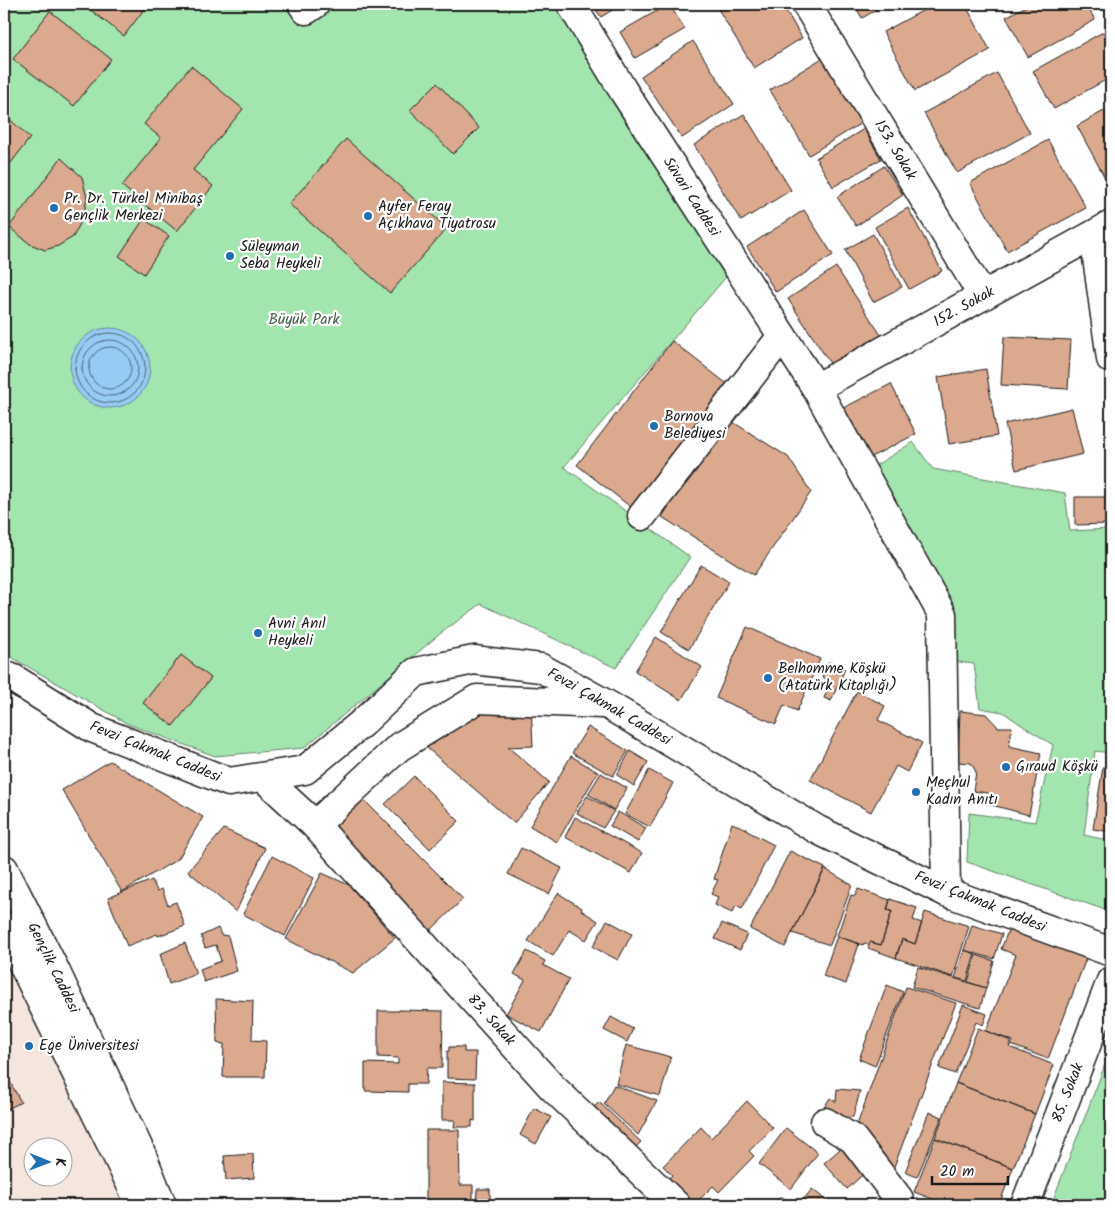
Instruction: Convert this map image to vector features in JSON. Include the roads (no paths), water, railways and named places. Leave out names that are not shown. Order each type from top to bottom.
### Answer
[{"type":"street","points":[[302,4],[306,10],[315,4]]},
{"type":"street","name":"Süvari Caddesi","points":[[571,4],[624,92],[816,388],[942,614],[946,892]]},
{"type":"street","name":"153. Sokak","points":[[806,4],[983,296]]},
{"type":"street","points":[[1102,231],[1111,359]]},
{"type":"street","name":"152. Sokak","points":[[816,388],[1102,231]]},
{"type":"street","points":[[642,516],[782,336]]},
{"type":"street","name":"Fevzi Çakmak Caddesi","points":[[4,675],[14,679],[92,728],[229,782],[305,770],[362,724],[416,672],[474,660],[542,668],[818,830],[946,892],[1111,952]]},
{"type":"street","points":[[315,825],[398,747],[477,699],[608,705]]},
{"type":"street","name":"83. Sokak","points":[[263,777],[315,825],[552,1087],[676,1205]]},
{"type":"street","name":"Gençlik Caddesi","points":[[4,869],[55,970],[142,1153],[162,1205]]},
{"type":"street","name":"Gençlik Caddesi","points":[[4,926],[141,1205]]},
{"type":"street","name":"85. Sokak","points":[[1025,1205],[1111,981]]},
{"type":"street","points":[[825,1122],[853,1139],[904,1203]]},
{"type":"water","points":[[110,328],[125,331],[138,340],[147,353],[150,368],[147,383],[138,396],[125,405],[110,408],[95,405],[82,396],[73,383],[70,368],[73,353],[82,340],[95,331]]},
{"type":"place","name":"Pr. Dr. Türkel Minibaş Gençlik Merkezi","points":[[54,208]]},
{"type":"place","name":"Ayfer Feray Açıkhava Tiyatrosu","points":[[368,216]]},
{"type":"place","name":"Süleyman Seba Heykeli","points":[[230,256]]},
{"type":"place","name":"Bornova Belediyesi","points":[[654,426]]},
{"type":"place","name":"Avni Anıl Heykeli","points":[[258,633]]},
{"type":"place","name":"Belhomme Köşkü (Atatürk Kitaplığı)","points":[[768,678]]},
{"type":"place","name":"Gıraud Köşkü","points":[[1006,767]]},
{"type":"place","name":"Meçhul Kadın Anıtı","points":[[916,792]]},
{"type":"place","name":"Ege Üniversitesi","points":[[29,1046]]},
{"type":"park label","name":"Büyük Park","points":[[304,320]]}]
